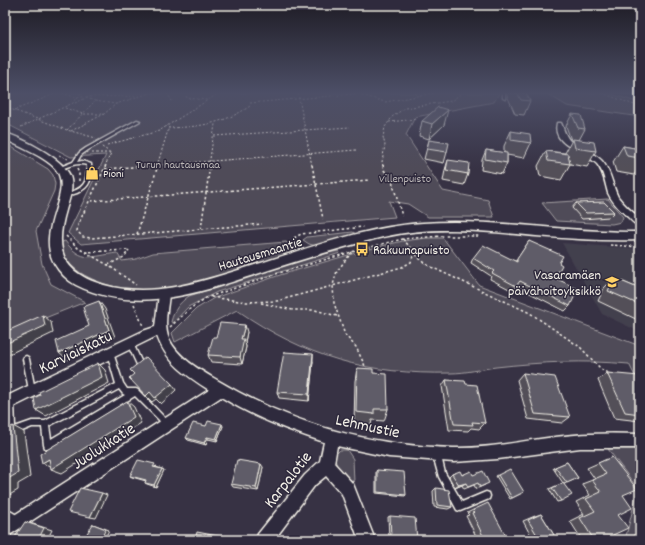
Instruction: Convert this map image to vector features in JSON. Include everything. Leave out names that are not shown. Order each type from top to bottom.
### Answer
[{"type":"street","points":[[559,124],[561,135],[565,140],[597,160],[603,166],[615,198],[622,207],[640,223]]},
{"type":"street","points":[[5,136],[55,162],[62,168]]},
{"type":"street","name":"Hautausmaantie","points":[[62,168],[66,178],[65,195],[55,225],[53,237],[56,255],[67,271],[80,280],[103,289],[134,294],[164,294],[200,287],[307,254],[405,228],[465,227],[603,236],[640,236]]},
{"type":"street","name":"Lehmustie","points":[[164,294],[161,330],[167,346],[189,369],[220,390],[266,413],[332,437],[383,449],[436,454],[480,454],[596,440],[640,441]]},
{"type":"street","name":"Karviaiskatu","points":[[8,402],[130,343],[161,330]]},
{"type":"street","name":"Juolukkatie","points":[[5,530],[220,390]]},
{"type":"street","name":"Karpalotie","points":[[264,540],[310,480],[326,465],[332,437]]},
{"type":"street","points":[[326,465],[348,489],[367,540]]},
{"type":"lane","points":[[74,163],[80,154],[102,140],[138,121]]},
{"type":"lane","points":[[62,168],[74,163],[82,162],[89,164],[87,184],[82,190],[65,195]]},
{"type":"lane","points":[[130,343],[140,365]]},
{"type":"lane","points":[[110,353],[120,385],[125,392],[136,392],[162,418],[166,425]]},
{"type":"lane","points":[[26,360],[32,391]]},
{"type":"lane","points":[[8,402],[12,432],[32,424],[45,424],[120,385]]},
{"type":"lane","points":[[45,424],[48,445],[136,392]]},
{"type":"lane","points":[[436,454],[442,474],[460,507],[486,496]]},
{"type":"lane","points":[[5,512],[18,521]]},
{"type":"path","points":[[35,118],[71,132],[102,140]]},
{"type":"path","points":[[22,127],[42,118]]},
{"type":"path","points":[[67,130],[79,118]]},
{"type":"path","points":[[71,132],[96,118]]},
{"type":"path","points":[[137,234],[169,127],[181,118]]},
{"type":"path","points":[[160,128],[198,127],[233,118]]},
{"type":"path","points":[[303,118],[323,219]]},
{"type":"path","points":[[391,118],[385,127],[383,137],[385,145],[382,162],[384,170],[392,181],[399,210],[402,216]]},
{"type":"path","points":[[389,122],[419,121]]},
{"type":"path","points":[[201,229],[214,136],[214,124]]},
{"type":"path","points":[[214,136],[350,127]]},
{"type":"path","points":[[111,153],[101,147],[154,133],[164,128]]},
{"type":"path","points":[[104,169],[356,150]]},
{"type":"path","points":[[80,154],[111,153]]},
{"type":"path","points":[[111,153],[78,225],[77,231],[79,235],[84,238],[262,224]]},
{"type":"path","points":[[90,201],[370,180]]},
{"type":"path","points":[[64,234],[78,248],[85,252],[129,250],[124,257],[108,265]]},
{"type":"path","points":[[161,330],[175,324],[191,308],[209,297],[279,273],[352,252],[403,239],[442,236],[486,237]]},
{"type":"path","points":[[403,239],[420,259],[429,266],[530,313],[580,347],[603,371],[614,375]]},
{"type":"path","points":[[610,245],[640,247]]},
{"type":"path","points":[[352,252],[337,271],[333,285],[334,303],[337,316],[345,335],[356,347],[366,368]]},
{"type":"path","points":[[258,303],[278,301],[402,267],[411,262],[414,252]]},
{"type":"path","points":[[209,297],[258,303],[293,310],[315,310],[337,316]]},
{"type":"shaded area","name":"Vasaramäen päivähoitoyksikkö","points":[[562,243],[640,249],[640,332],[602,314]]},
{"type":"green space","name":"Turun hautausmaa","points":[[5,118],[414,118],[406,135],[443,191],[488,200],[494,217],[428,217],[408,204],[389,201],[395,217],[81,244],[68,233],[106,155],[71,157],[5,123]]},
{"type":"green space","points":[[5,143],[48,169],[53,175],[55,184],[54,191],[36,231],[42,264],[51,284],[85,302],[5,334]]},
{"type":"green space","points":[[608,199],[623,217],[621,222],[612,224],[556,221],[542,203]]},
{"type":"green space","points":[[353,232],[356,234],[316,246],[303,240],[307,237]]},
{"type":"green space","points":[[443,238],[479,285],[640,346],[640,386],[629,364],[579,362],[546,363],[496,367],[468,372],[451,373],[392,371],[365,366],[338,360],[287,340],[237,310],[175,342],[172,333],[196,309],[214,298],[280,275],[369,249],[403,241]]},
{"type":"green space","points":[[65,241],[77,253],[83,256],[94,257],[117,253],[122,261],[136,259],[153,253],[286,242],[293,247],[294,252],[243,271],[219,278],[169,289],[144,290],[120,288],[97,281],[80,273],[70,264],[65,256],[60,243]]},
{"type":"green space","points":[[339,251],[340,253],[217,292],[188,307],[173,323],[171,322],[177,307],[189,296],[317,255]]},
{"type":"green space","points":[[608,449],[640,449],[640,540],[625,540],[638,489]]},
{"type":"green space","points":[[340,450],[347,450],[353,459],[354,482],[340,471],[336,464],[335,455]]},
{"type":"building","points":[[425,118],[438,118],[432,124],[422,121]]},
{"type":"building","points":[[574,118],[582,118],[585,129],[578,128]]},
{"type":"building","points":[[511,131],[530,134],[531,143],[511,140]]},
{"type":"building","points":[[573,139],[594,142],[596,151],[575,148]]},
{"type":"building","points":[[429,140],[449,143],[447,152],[427,149]]},
{"type":"building","points":[[623,146],[640,149],[640,158],[627,156]]},
{"type":"building","points":[[486,150],[507,153],[507,163],[485,159]]},
{"type":"building","points":[[546,151],[568,154],[570,164],[548,161]]},
{"type":"building","points":[[448,160],[469,163],[468,174],[446,170]]},
{"type":"building","points":[[604,202],[614,212],[586,213],[576,203]]},
{"type":"building","points":[[529,241],[563,256],[559,263],[562,265],[555,278],[578,289],[570,306],[520,281],[516,286],[492,273],[494,271],[473,258],[483,245],[517,262],[517,259]]},
{"type":"building","points":[[614,278],[640,289],[640,305],[608,291]]},
{"type":"building","points":[[99,301],[109,330],[59,353],[56,341],[89,326],[83,307]]},
{"type":"building","points":[[43,315],[45,326],[5,344],[5,332]]},
{"type":"building","points":[[220,323],[245,325],[241,339],[244,339],[240,357],[208,355],[213,337],[216,337]]},
{"type":"building","points":[[284,352],[313,354],[309,394],[277,392]]},
{"type":"building","points":[[146,357],[172,384],[155,398],[150,392],[146,396],[129,378],[134,374],[130,370]]},
{"type":"building","points":[[98,363],[102,377],[36,410],[34,398],[40,395],[39,392]]},
{"type":"building","points":[[357,368],[373,369],[373,373],[387,374],[388,409],[374,409],[374,414],[356,412]]},
{"type":"building","points":[[523,373],[555,377],[570,417],[535,414]]},
{"type":"building","points":[[607,373],[639,376],[640,414],[625,412]]},
{"type":"building","points":[[446,380],[465,381],[466,384],[477,385],[485,423],[472,422],[473,425],[454,424]]},
{"type":"building","points":[[127,401],[134,417],[51,469],[49,459],[42,463],[40,454]]},
{"type":"building","points":[[208,421],[222,424],[216,439],[207,437],[204,443],[186,438],[193,423],[206,426]]},
{"type":"building","points":[[13,426],[18,473],[6,480],[5,487],[5,430]]},
{"type":"building","points":[[612,457],[637,489],[623,495],[632,508],[618,515],[628,528],[613,535],[616,540],[594,540],[580,518],[595,511],[586,499],[601,492],[592,480],[606,474],[598,463]]},
{"type":"building","points":[[138,460],[155,464],[153,467],[162,469],[154,485],[145,483],[146,480],[130,476]]},
{"type":"building","points":[[237,460],[261,464],[256,488],[231,484]]},
{"type":"building","points":[[567,462],[578,478],[567,483],[555,467]]},
{"type":"building","points":[[510,469],[524,492],[512,498],[498,475]]},
{"type":"building","points":[[377,470],[404,472],[406,495],[377,492]]},
{"type":"building","points":[[460,471],[462,475],[471,471],[473,475],[483,471],[489,483],[480,487],[478,483],[468,487],[466,483],[459,485],[452,474]]},
{"type":"building","points":[[563,483],[572,495],[561,501],[552,488]]},
{"type":"building","points":[[80,488],[102,493],[90,517],[68,512]]},
{"type":"building","points":[[436,488],[449,490],[452,507],[437,505]]},
{"type":"building","points":[[488,503],[508,540],[485,540],[472,513],[475,512],[473,510]]},
{"type":"building","points":[[541,514],[557,540],[540,540],[528,520]]},
{"type":"building","points":[[390,516],[415,518],[417,539],[391,537]]},
{"type":"building","points":[[25,522],[44,528],[38,540],[24,540],[15,537]]},
{"type":"building","points":[[93,524],[106,529],[100,540],[86,535]]},
{"type":"building","points":[[197,532],[218,536],[217,540],[195,540]]},
{"type":"building","points":[[287,534],[315,539],[315,540],[287,540]]},
{"type":"place","name":"Pioni","points":[[92,173]]},
{"type":"place","name":"Rakuunapuisto","points":[[362,249]]},
{"type":"place","name":"Vasaramäen päivähoitoyksikkö","points":[[612,282]]},
{"type":"park label","name":"Villenpuisto","points":[[405,178]]}]
